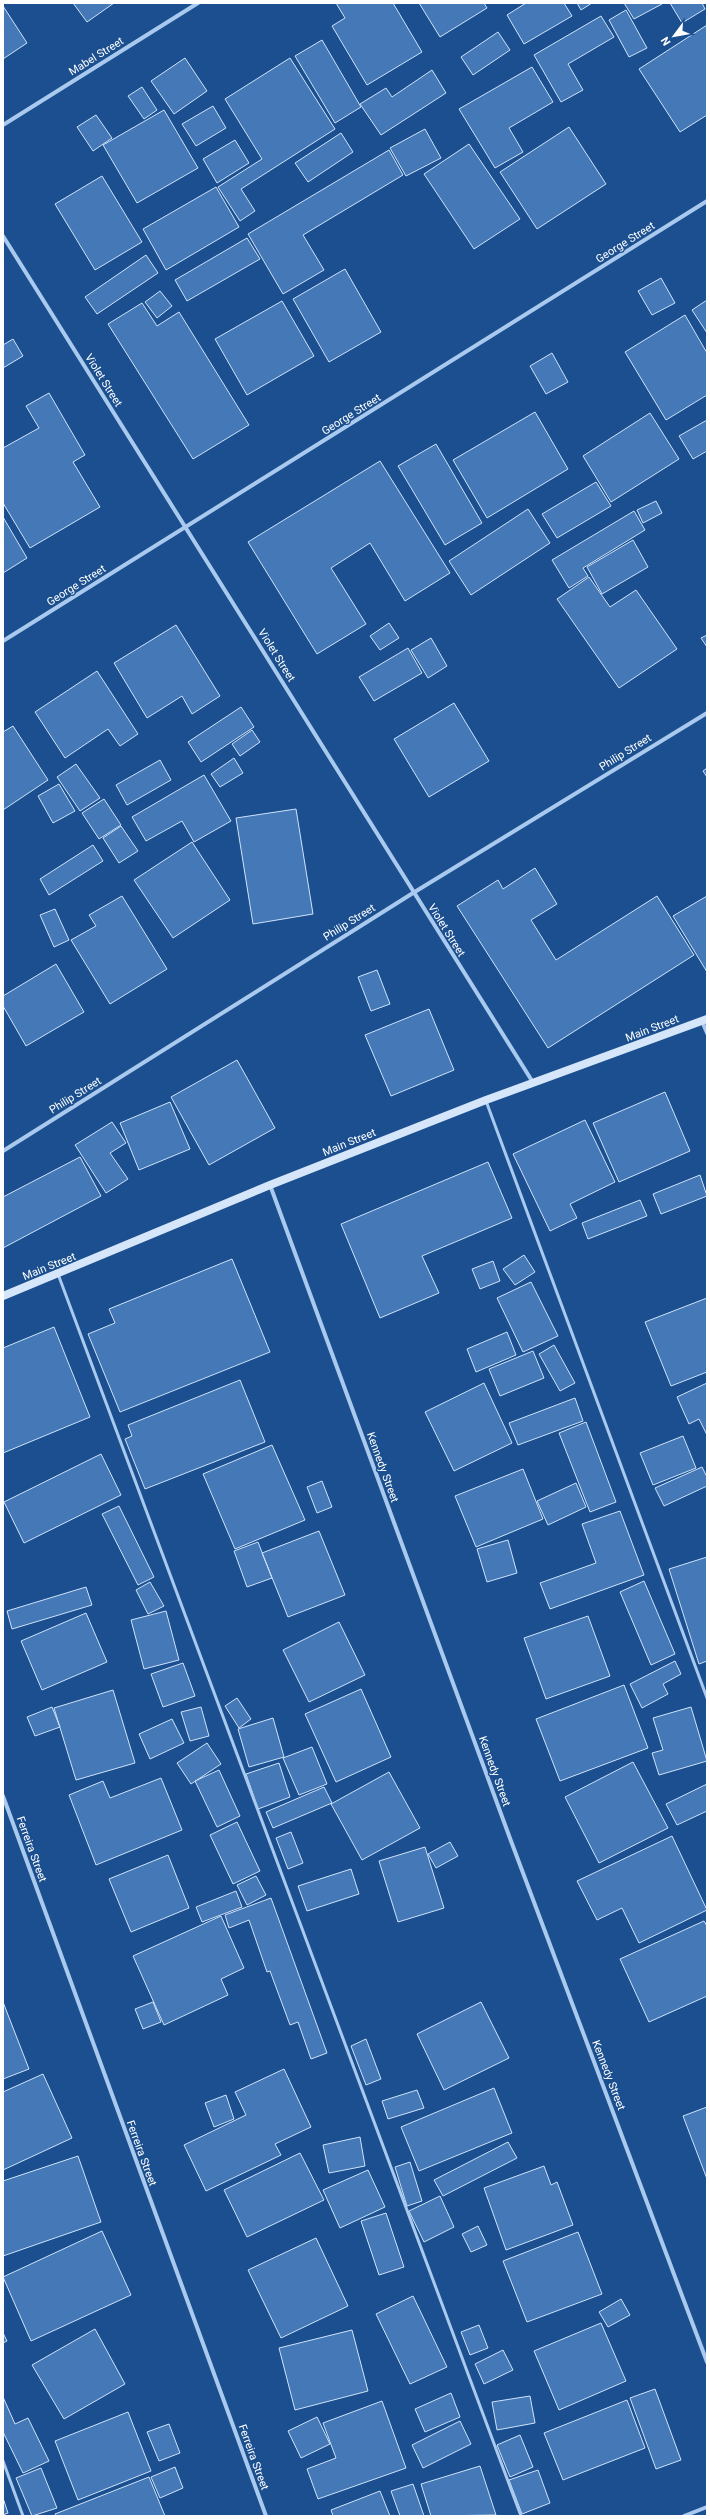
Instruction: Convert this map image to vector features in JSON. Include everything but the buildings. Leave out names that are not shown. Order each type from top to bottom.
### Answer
[{"type":"main road","name":"Main Street","points":[[3,1296],[270,1185],[486,1100],[534,1084],[705,1020]]},
{"type":"street","name":"Mabel Street","points":[[3,125],[198,3]]},
{"type":"street","name":"George Street","points":[[3,641],[707,202]]},
{"type":"street","name":"Violet Street","points":[[3,236],[534,1084]]},
{"type":"street","name":"Philip Street","points":[[3,1151],[413,893],[707,713]]},
{"type":"street","points":[[705,1020],[707,1034]]},
{"type":"street","name":"Kennedy Street","points":[[270,1185],[509,1833],[707,2362]]},
{"type":"street","name":"Ferreira Street","points":[[3,1796],[266,2516]]},
{"type":"street","points":[[684,2516],[707,2507]]},
{"type":"lane","points":[[486,1100],[707,1698]]},
{"type":"lane","points":[[58,1274],[521,2516]]},
{"type":"lane","points":[[3,2461],[23,2516]]}]
